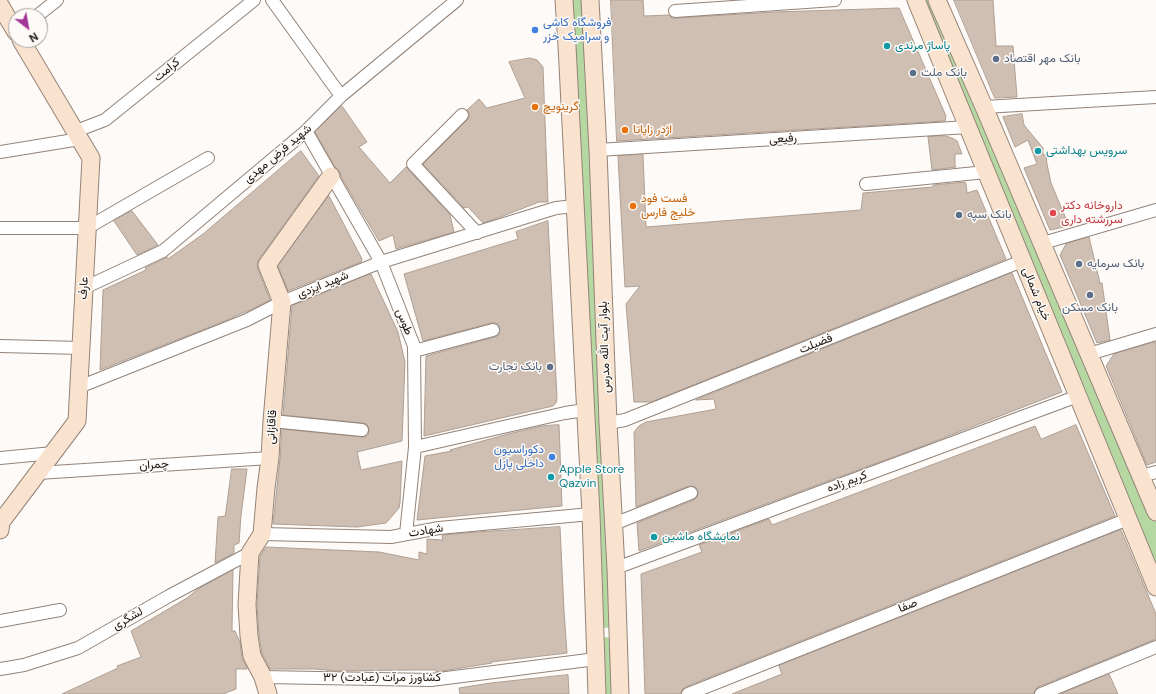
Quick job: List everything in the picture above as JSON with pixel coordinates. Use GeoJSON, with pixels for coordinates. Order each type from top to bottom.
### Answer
{"type":"FeatureCollection","features":[{"type":"Feature","properties":{"kind":"main road","name":"بلوار آیت الله مدرس"},"geometry":{"type":"LineString","coordinates":[[590,0],[598,150],[620,694]]}},
{"type":"Feature","properties":{"kind":"main road","name":"خیام شمالی"},"geometry":{"type":"LineString","coordinates":[[916,0],[1156,587]]}},
{"type":"Feature","properties":{"kind":"main road"},"geometry":{"type":"LineString","coordinates":[[937,0],[984,106],[1089,354],[1148,474],[1156,512]]}},
{"type":"Feature","properties":{"kind":"main road"},"geometry":{"type":"LineString","coordinates":[[0,5],[8,26]]}},
{"type":"Feature","properties":{"kind":"main road","name":"بلوار آیت الله مدرس"},"geometry":{"type":"LineString","coordinates":[[564,5],[591,514],[597,694]]}},
{"type":"Feature","properties":{"kind":"main road","name":"عارف"},"geometry":{"type":"LineString","coordinates":[[0,525],[77,421],[88,228],[91,158],[26,48]]}},
{"type":"Feature","properties":{"kind":"main road","name":"قاقازانی"},"geometry":{"type":"LineString","coordinates":[[266,690],[252,656],[247,605],[250,553],[262,534],[270,458],[282,302],[267,265],[331,176]]}},
{"type":"Feature","properties":{"kind":"main road"},"geometry":{"type":"LineString","coordinates":[[577,237],[583,246],[591,246],[600,227]]}},
{"type":"Feature","properties":{"kind":"main road"},"geometry":{"type":"LineString","coordinates":[[618,625],[612,628],[600,627],[595,632],[601,637],[607,637],[618,642]]}},
{"type":"Feature","properties":{"kind":"street"},"geometry":{"type":"LineString","coordinates":[[48,8],[58,0]]}},
{"type":"Feature","properties":{"kind":"street","name":"کرامت"},"geometry":{"type":"LineString","coordinates":[[0,152],[78,135],[105,120],[254,0]]}},
{"type":"Feature","properties":{"kind":"street"},"geometry":{"type":"LineString","coordinates":[[272,0],[341,96]]}},
{"type":"Feature","properties":{"kind":"street","name":"شهید فرض مهدی"},"geometry":{"type":"LineString","coordinates":[[84,288],[163,251],[306,131],[341,96],[457,0]]}},
{"type":"Feature","properties":{"kind":"street"},"geometry":{"type":"LineString","coordinates":[[675,11],[835,0]]}},
{"type":"Feature","properties":{"kind":"street"},"geometry":{"type":"LineString","coordinates":[[984,106],[1156,97]]}},
{"type":"Feature","properties":{"kind":"street"},"geometry":{"type":"LineString","coordinates":[[462,115],[413,164],[477,233]]}},
{"type":"Feature","properties":{"kind":"street","name":"رفیعی"},"geometry":{"type":"LineString","coordinates":[[598,150],[968,127]]}},
{"type":"Feature","properties":{"kind":"street","name":"طوس"},"geometry":{"type":"LineString","coordinates":[[306,131],[381,262],[414,346],[415,447],[406,534]]}},
{"type":"Feature","properties":{"kind":"street"},"geometry":{"type":"LineString","coordinates":[[0,228],[88,228],[208,158]]}},
{"type":"Feature","properties":{"kind":"street"},"geometry":{"type":"LineString","coordinates":[[866,184],[986,172]]}},
{"type":"Feature","properties":{"kind":"street","name":"شهید ایزدی"},"geometry":{"type":"LineString","coordinates":[[79,386],[247,320],[282,302],[381,262],[556,208],[575,206]]}},
{"type":"Feature","properties":{"kind":"street"},"geometry":{"type":"LineString","coordinates":[[1042,243],[1156,210]]}},
{"type":"Feature","properties":{"kind":"street","name":"فضیلت"},"geometry":{"type":"LineString","coordinates":[[608,423],[625,420],[1022,261]]}},
{"type":"Feature","properties":{"kind":"street"},"geometry":{"type":"LineString","coordinates":[[414,351],[493,330]]}},
{"type":"Feature","properties":{"kind":"street"},"geometry":{"type":"LineString","coordinates":[[1089,354],[1156,334]]}},
{"type":"Feature","properties":{"kind":"street"},"geometry":{"type":"LineString","coordinates":[[0,346],[81,348]]}},
{"type":"Feature","properties":{"kind":"street","name":"کریم زاده"},"geometry":{"type":"LineString","coordinates":[[616,568],[1078,396]]}},
{"type":"Feature","properties":{"kind":"street"},"geometry":{"type":"LineString","coordinates":[[415,447],[565,413],[585,410]]}},
{"type":"Feature","properties":{"kind":"street"},"geometry":{"type":"LineString","coordinates":[[272,421],[362,430]]}},
{"type":"Feature","properties":{"kind":"street"},"geometry":{"type":"LineString","coordinates":[[0,458],[52,453]]}},
{"type":"Feature","properties":{"kind":"street","name":"چمران"},"geometry":{"type":"LineString","coordinates":[[38,473],[270,458]]}},
{"type":"Feature","properties":{"kind":"street"},"geometry":{"type":"LineString","coordinates":[[614,524],[691,493]]}},
{"type":"Feature","properties":{"kind":"street","name":"شهادت"},"geometry":{"type":"LineString","coordinates":[[262,534],[391,537],[439,528],[591,514]]}},
{"type":"Feature","properties":{"kind":"street","name":"صفا"},"geometry":{"type":"LineString","coordinates":[[688,694],[1128,519]]}},
{"type":"Feature","properties":{"kind":"street","name":"لشگری"},"geometry":{"type":"LineString","coordinates":[[0,668],[24,665],[78,648],[169,596],[250,553]]}},
{"type":"Feature","properties":{"kind":"street"},"geometry":{"type":"LineString","coordinates":[[0,621],[60,610]]}},
{"type":"Feature","properties":{"kind":"street"},"geometry":{"type":"LineString","coordinates":[[1041,694],[1156,647]]}},
{"type":"Feature","properties":{"kind":"street","name":"۳۲ کشاورز مرآت (عبادت)"},"geometry":{"type":"LineString","coordinates":[[266,690],[431,680],[596,659]]}},
{"type":"Feature","properties":{"kind":"green space"},"geometry":{"type":"Polygon","coordinates":[[[564,0],[590,0],[618,625],[606,628],[595,624],[564,0]]]}},
{"type":"Feature","properties":{"kind":"green space"},"geometry":{"type":"Polygon","coordinates":[[[916,0],[937,0],[1156,512],[1156,587],[916,0]]]}},
{"type":"Feature","properties":{"kind":"green space"},"geometry":{"type":"Polygon","coordinates":[[[607,637],[618,642],[620,694],[597,694],[595,640],[607,637]]]}},
{"type":"Feature","properties":{"kind":"building"},"geometry":{"type":"Polygon","coordinates":[[[611,0],[643,0],[644,16],[669,15],[672,18],[775,12],[899,8],[946,116],[945,121],[617,141],[611,0]]]}},
{"type":"Feature","properties":{"kind":"building"},"geometry":{"type":"Polygon","coordinates":[[[954,0],[993,0],[996,46],[1013,46],[1017,97],[995,98],[954,0]]]}},
{"type":"Feature","properties":{"kind":"building"},"geometry":{"type":"Polygon","coordinates":[[[530,58],[537,60],[543,67],[548,202],[539,202],[483,223],[468,207],[464,208],[423,164],[467,120],[469,113],[467,110],[479,99],[487,108],[525,98],[509,62],[530,58]]]}},
{"type":"Feature","properties":{"kind":"building"},"geometry":{"type":"Polygon","coordinates":[[[342,106],[367,142],[359,147],[390,183],[406,167],[450,215],[454,232],[396,249],[393,235],[379,241],[341,177],[340,172],[335,167],[315,132],[342,106]]]}},
{"type":"Feature","properties":{"kind":"building"},"geometry":{"type":"Polygon","coordinates":[[[1022,114],[1024,125],[1043,148],[1043,155],[1046,155],[1051,183],[1069,226],[1050,230],[1024,168],[1037,164],[1028,140],[1015,147],[1003,117],[1022,114]]]}},
{"type":"Feature","properties":{"kind":"building"},"geometry":{"type":"Polygon","coordinates":[[[946,136],[957,141],[962,154],[955,154],[956,167],[932,170],[928,137],[946,136]]]}},
{"type":"Feature","properties":{"kind":"building"},"geometry":{"type":"Polygon","coordinates":[[[301,151],[319,176],[259,259],[257,264],[270,300],[220,323],[100,370],[103,290],[146,270],[145,268],[167,257],[168,259],[203,234],[301,151]]]}},
{"type":"Feature","properties":{"kind":"building"},"geometry":{"type":"Polygon","coordinates":[[[643,155],[646,227],[861,210],[863,193],[933,187],[933,185],[965,182],[967,193],[977,190],[1006,259],[651,402],[634,402],[626,304],[640,286],[625,287],[618,156],[643,155]]]}},
{"type":"Feature","properties":{"kind":"building"},"geometry":{"type":"Polygon","coordinates":[[[329,196],[362,259],[361,262],[288,291],[278,266],[329,196]]]}},
{"type":"Feature","properties":{"kind":"building"},"geometry":{"type":"Polygon","coordinates":[[[132,211],[158,245],[137,255],[114,221],[132,211]]]}},
{"type":"Feature","properties":{"kind":"building"},"geometry":{"type":"Polygon","coordinates":[[[548,221],[557,398],[556,403],[553,406],[424,436],[426,356],[495,337],[499,335],[500,328],[498,324],[491,323],[423,341],[404,274],[518,239],[516,232],[548,221]]]}},
{"type":"Feature","properties":{"kind":"building"},"geometry":{"type":"Polygon","coordinates":[[[1089,237],[1100,283],[1102,283],[1110,340],[1097,343],[1060,255],[1066,244],[1089,237]]]}},
{"type":"Feature","properties":{"kind":"building"},"geometry":{"type":"Polygon","coordinates":[[[1012,273],[1062,392],[920,447],[639,551],[637,523],[694,500],[697,497],[698,490],[695,487],[689,486],[636,507],[634,432],[639,426],[646,422],[716,409],[714,399],[696,400],[1012,273]]]}},
{"type":"Feature","properties":{"kind":"building"},"geometry":{"type":"Polygon","coordinates":[[[371,274],[398,332],[405,362],[402,441],[357,452],[361,470],[402,461],[399,508],[386,523],[357,527],[273,524],[282,429],[361,437],[368,435],[369,430],[367,424],[363,423],[283,415],[292,306],[371,274]]]}},
{"type":"Feature","properties":{"kind":"building"},"geometry":{"type":"Polygon","coordinates":[[[1156,342],[1156,462],[1147,465],[1106,366],[1114,354],[1156,342]]]}},
{"type":"Feature","properties":{"kind":"building"},"geometry":{"type":"Polygon","coordinates":[[[559,425],[562,506],[417,520],[425,456],[452,451],[450,450],[542,426],[559,425]]]}},
{"type":"Feature","properties":{"kind":"building"},"geometry":{"type":"Polygon","coordinates":[[[1076,425],[1115,516],[685,687],[679,694],[645,694],[641,574],[702,552],[699,545],[769,519],[772,525],[1035,426],[1041,439],[1076,425]]]}},
{"type":"Feature","properties":{"kind":"building"},"geometry":{"type":"Polygon","coordinates":[[[232,469],[247,469],[239,543],[234,545],[234,553],[215,563],[218,517],[225,516],[232,469]]]}},
{"type":"Feature","properties":{"kind":"building"},"geometry":{"type":"Polygon","coordinates":[[[560,527],[567,653],[491,662],[492,663],[436,672],[436,670],[336,671],[315,669],[270,669],[262,653],[257,605],[260,556],[266,547],[379,552],[419,560],[419,552],[427,554],[427,539],[443,540],[442,535],[560,527]]]}},
{"type":"Feature","properties":{"kind":"building"},"geometry":{"type":"Polygon","coordinates":[[[1121,530],[1156,614],[1156,639],[1038,687],[1034,694],[732,694],[782,674],[779,666],[1121,530]]]}},
{"type":"Feature","properties":{"kind":"building"},"geometry":{"type":"Polygon","coordinates":[[[233,570],[232,631],[235,631],[240,642],[242,658],[247,668],[236,669],[236,689],[223,694],[62,694],[118,668],[117,666],[141,657],[131,631],[187,598],[198,589],[233,570]]]}},
{"type":"Feature","properties":{"kind":"building"},"geometry":{"type":"Polygon","coordinates":[[[1109,674],[1118,694],[1061,694],[1109,674]]]}},
{"type":"Feature","properties":{"kind":"building"},"geometry":{"type":"Polygon","coordinates":[[[568,675],[569,694],[460,694],[459,688],[491,683],[568,675]]]}},
{"type":"Feature","properties":{"kind":"place","name":"فروشگاه کاشی و سرامیک خزر"},"geometry":{"type":"Point","coordinates":[535,30]}},
{"type":"Feature","properties":{"kind":"place","name":"پاساژ مرندی"},"geometry":{"type":"Point","coordinates":[887,46]}},
{"type":"Feature","properties":{"kind":"place","name":"بانک مهر اقتصاد"},"geometry":{"type":"Point","coordinates":[996,59]}},
{"type":"Feature","properties":{"kind":"place","name":"بانک ملت"},"geometry":{"type":"Point","coordinates":[913,73]}},
{"type":"Feature","properties":{"kind":"place","name":"گرینویچ"},"geometry":{"type":"Point","coordinates":[535,107]}},
{"type":"Feature","properties":{"kind":"place","name":"اژدر زاپاتا"},"geometry":{"type":"Point","coordinates":[625,130]}},
{"type":"Feature","properties":{"kind":"place","name":"سرویس بهداشتی"},"geometry":{"type":"Point","coordinates":[1038,151]}},
{"type":"Feature","properties":{"kind":"place","name":"فست فود خلیج فارس"},"geometry":{"type":"Point","coordinates":[633,206]}},
{"type":"Feature","properties":{"kind":"place","name":"داروخانه دکتر سررشته داری"},"geometry":{"type":"Point","coordinates":[1053,213]}},
{"type":"Feature","properties":{"kind":"place","name":"بانک سپه"},"geometry":{"type":"Point","coordinates":[959,215]}},
{"type":"Feature","properties":{"kind":"place","name":"بانک سرمایه"},"geometry":{"type":"Point","coordinates":[1079,264]}},
{"type":"Feature","properties":{"kind":"place","name":"بانک مسکن"},"geometry":{"type":"Point","coordinates":[1090,295]}},
{"type":"Feature","properties":{"kind":"place","name":"بانک تجارت"},"geometry":{"type":"Point","coordinates":[550,367]}},
{"type":"Feature","properties":{"kind":"place","name":"دکوراسیون داخلی پازل"},"geometry":{"type":"Point","coordinates":[552,457]}},
{"type":"Feature","properties":{"kind":"place","name":"Apple Store Qazvin"},"geometry":{"type":"Point","coordinates":[551,477]}},
{"type":"Feature","properties":{"kind":"place","name":"نمایشگاه ماشین"},"geometry":{"type":"Point","coordinates":[654,537]}}]}
